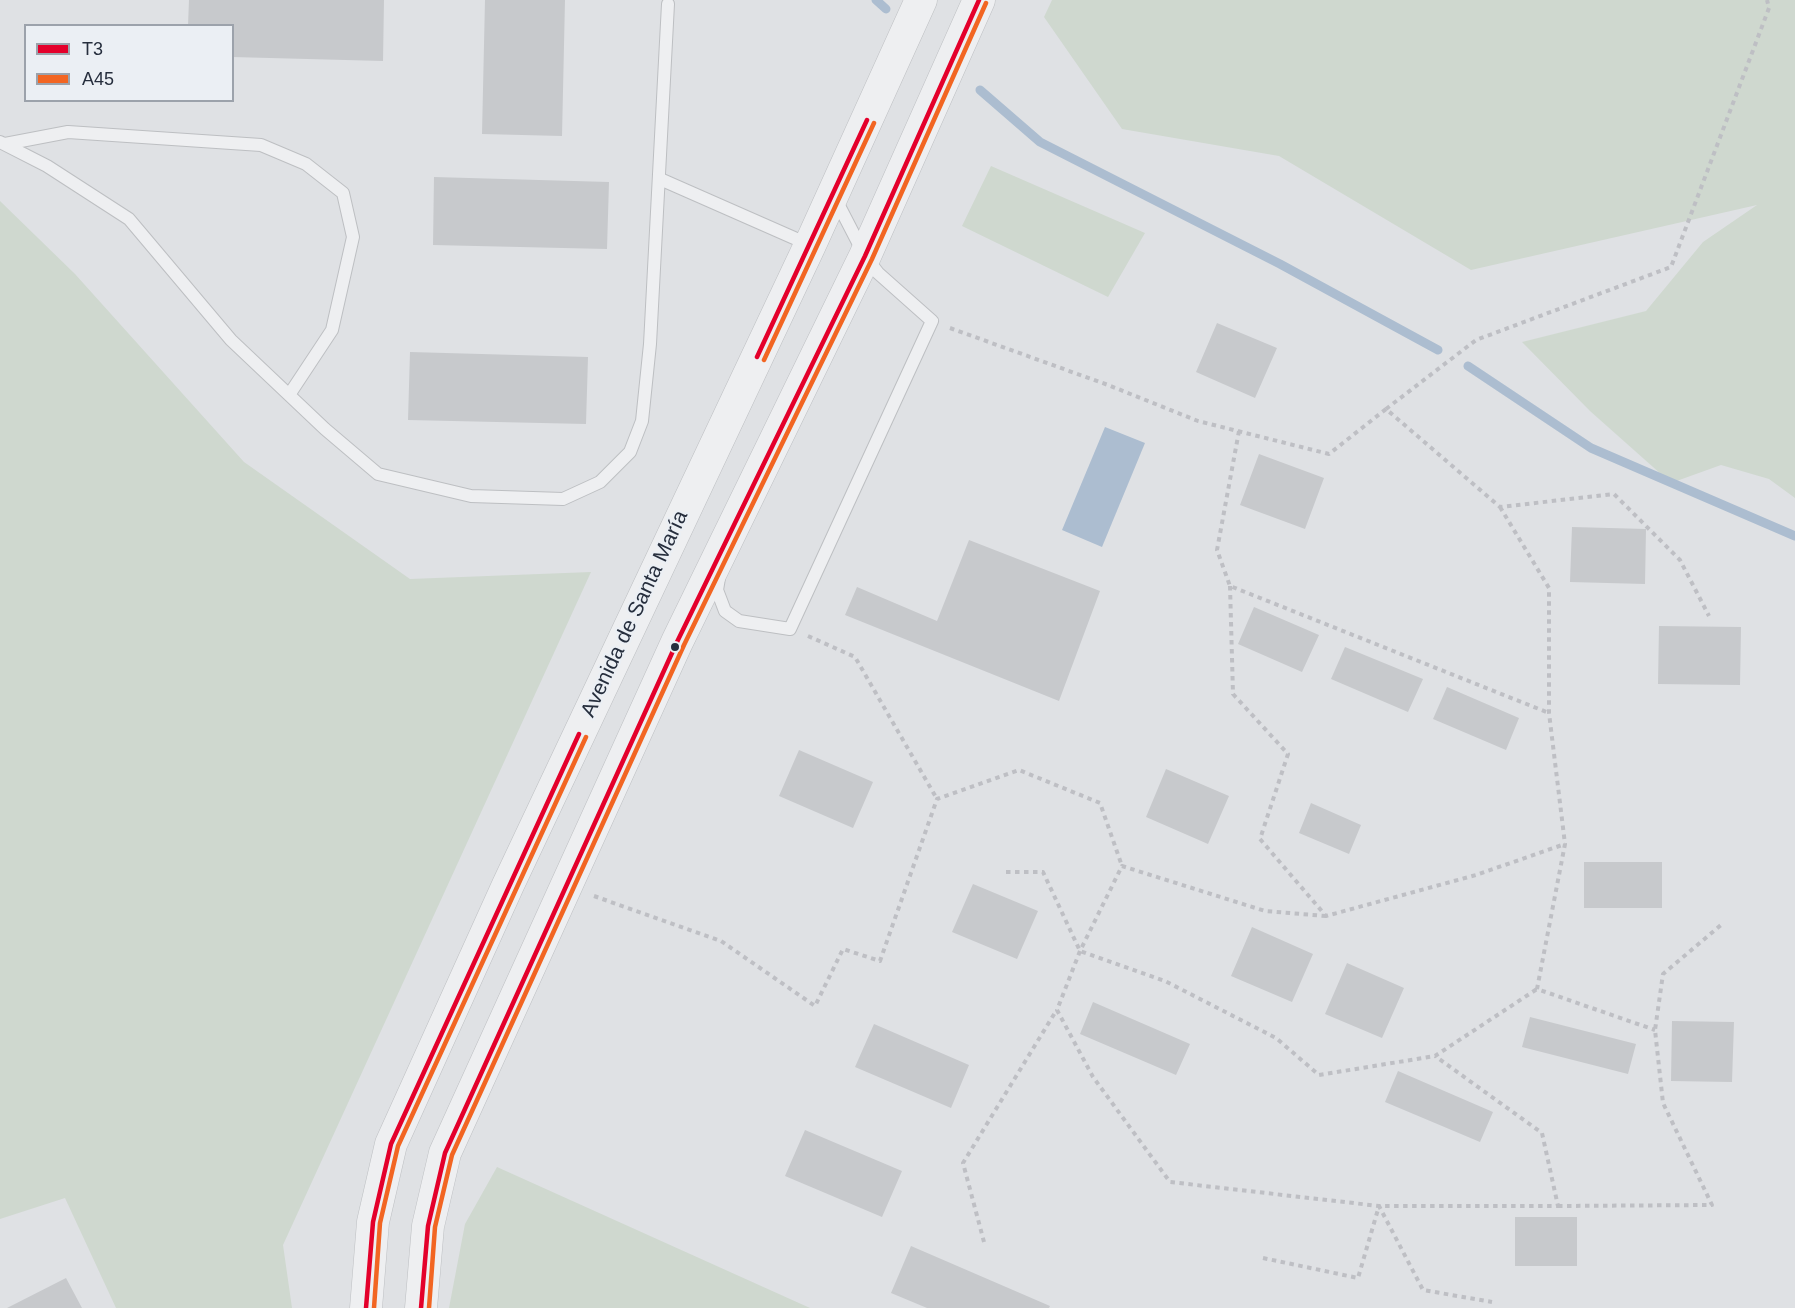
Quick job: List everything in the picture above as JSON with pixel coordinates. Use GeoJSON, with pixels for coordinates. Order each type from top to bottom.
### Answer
{"type":"FeatureCollection","features":[{"type":"Feature","properties":{"kind":"street","name":"Avenida de Santa María"},"geometry":{"type":"LineString","coordinates":[[366,1308],[373,1222],[391,1144],[508,885],[834,194],[921,0]]}},
{"type":"Feature","properties":{"kind":"street"},"geometry":{"type":"LineString","coordinates":[[421,1308],[428,1226],[444,1153],[568,886],[669,657],[865,256],[979,0]]}},
{"type":"Feature","properties":{"kind":"lane"},"geometry":{"type":"LineString","coordinates":[[3,143],[47,166],[129,219],[231,340],[289,396],[378,474],[471,496],[563,499],[600,482],[630,452],[642,421],[650,344],[668,4]]}},
{"type":"Feature","properties":{"kind":"lane"},"geometry":{"type":"LineString","coordinates":[[3,143],[68,132],[261,146],[306,164],[343,193],[353,237],[332,330],[289,396]]}},
{"type":"Feature","properties":{"kind":"lane"},"geometry":{"type":"LineString","coordinates":[[660,179],[810,245]]}},
{"type":"Feature","properties":{"kind":"lane"},"geometry":{"type":"LineString","coordinates":[[724,547],[717,590],[725,611],[739,621],[790,628],[932,321],[878,273],[865,256],[834,194]]}},
{"type":"Feature","properties":{"kind":"path"},"geometry":{"type":"LineString","coordinates":[[932,321],[1108,385],[1198,421],[1329,454],[1476,340],[1671,267],[1769,8],[1767,0]]}},
{"type":"Feature","properties":{"kind":"path"},"geometry":{"type":"LineString","coordinates":[[1006,872],[1043,872],[1080,951],[1166,981],[1276,1038],[1319,1075],[1435,1056],[1537,989],[1565,843],[1549,713],[1549,588],[1500,507],[1386,409]]}},
{"type":"Feature","properties":{"kind":"path"},"geometry":{"type":"LineString","coordinates":[[1239,432],[1217,550],[1230,586],[1233,694],[1288,754],[1260,839],[1326,916]]}},
{"type":"Feature","properties":{"kind":"path"},"geometry":{"type":"LineString","coordinates":[[1500,507],[1614,494],[1680,560],[1709,616]]}},
{"type":"Feature","properties":{"kind":"path"},"geometry":{"type":"LineString","coordinates":[[1230,586],[1549,713]]}},
{"type":"Feature","properties":{"kind":"path"},"geometry":{"type":"LineString","coordinates":[[568,886],[721,941],[814,1006],[843,949],[880,961],[937,799],[855,657],[790,628]]}},
{"type":"Feature","properties":{"kind":"path"},"geometry":{"type":"LineString","coordinates":[[937,799],[1018,771],[1100,803],[1122,866],[1080,951],[1057,1010],[963,1163],[984,1242]]}},
{"type":"Feature","properties":{"kind":"path"},"geometry":{"type":"LineString","coordinates":[[1122,866],[1265,911],[1326,916],[1476,875],[1565,843]]}},
{"type":"Feature","properties":{"kind":"path"},"geometry":{"type":"LineString","coordinates":[[1057,1010],[1093,1077],[1170,1182],[1378,1206],[1712,1205],[1663,1103],[1655,1030],[1663,974],[1721,925]]}},
{"type":"Feature","properties":{"kind":"path"},"geometry":{"type":"LineString","coordinates":[[1537,989],[1655,1030]]}},
{"type":"Feature","properties":{"kind":"path"},"geometry":{"type":"LineString","coordinates":[[1435,1056],[1542,1133],[1558,1206]]}},
{"type":"Feature","properties":{"kind":"path"},"geometry":{"type":"LineString","coordinates":[[1263,1258],[1358,1278],[1378,1206]]}},
{"type":"Feature","properties":{"kind":"path"},"geometry":{"type":"LineString","coordinates":[[1378,1206],[1423,1290],[1492,1302]]}},
{"type":"Feature","properties":{"kind":"shaded area"},"geometry":{"type":"Polygon","coordinates":[[[1052,0],[1795,0],[1795,498],[1769,479],[1721,465],[1671,483],[1590,411],[1522,342],[1646,311],[1703,242],[1757,205],[1471,270],[1279,156],[1122,129],[1044,17],[1052,0]]]}},
{"type":"Feature","properties":{"kind":"shaded area"},"geometry":{"type":"Polygon","coordinates":[[[991,166],[1145,233],[1108,297],[962,226],[991,166]]]}},
{"type":"Feature","properties":{"kind":"shaded area"},"geometry":{"type":"Polygon","coordinates":[[[0,201],[75,274],[244,462],[410,579],[591,572],[283,1245],[292,1308],[116,1308],[65,1198],[0,1219],[0,201]]]}},
{"type":"Feature","properties":{"kind":"shaded area"},"geometry":{"type":"Polygon","coordinates":[[[497,1167],[810,1308],[449,1308],[465,1224],[497,1167]]]}},
{"type":"Feature","properties":{"kind":"water"},"geometry":{"type":"Polygon","coordinates":[[[1105,427],[1145,443],[1102,547],[1062,530],[1105,427]]]}},
{"type":"Feature","properties":{"kind":"building"},"geometry":{"type":"Polygon","coordinates":[[[189,0],[384,0],[383,61],[234,57],[234,24],[188,24],[189,0]]]}},
{"type":"Feature","properties":{"kind":"building"},"geometry":{"type":"Polygon","coordinates":[[[485,0],[565,0],[562,136],[482,134],[485,0]]]}},
{"type":"Feature","properties":{"kind":"building"},"geometry":{"type":"Polygon","coordinates":[[[434,177],[609,182],[607,249],[433,245],[434,177]]]}},
{"type":"Feature","properties":{"kind":"building"},"geometry":{"type":"Polygon","coordinates":[[[1217,323],[1277,348],[1255,398],[1196,372],[1217,323]]]}},
{"type":"Feature","properties":{"kind":"building"},"geometry":{"type":"Polygon","coordinates":[[[410,352],[588,357],[586,424],[408,420],[410,352]]]}},
{"type":"Feature","properties":{"kind":"building"},"geometry":{"type":"Polygon","coordinates":[[[1259,454],[1324,478],[1305,529],[1240,505],[1259,454]]]}},
{"type":"Feature","properties":{"kind":"building"},"geometry":{"type":"Polygon","coordinates":[[[1572,527],[1646,529],[1645,584],[1570,582],[1572,527]]]}},
{"type":"Feature","properties":{"kind":"building"},"geometry":{"type":"Polygon","coordinates":[[[969,540],[1100,591],[1059,701],[845,615],[857,587],[937,621],[969,540]]]}},
{"type":"Feature","properties":{"kind":"building"},"geometry":{"type":"Polygon","coordinates":[[[1254,607],[1319,635],[1302,672],[1238,644],[1254,607]]]}},
{"type":"Feature","properties":{"kind":"building"},"geometry":{"type":"Polygon","coordinates":[[[1659,626],[1741,627],[1740,685],[1658,684],[1659,626]]]}},
{"type":"Feature","properties":{"kind":"building"},"geometry":{"type":"Polygon","coordinates":[[[1345,647],[1423,679],[1408,712],[1331,679],[1345,647]]]}},
{"type":"Feature","properties":{"kind":"building"},"geometry":{"type":"Polygon","coordinates":[[[1447,687],[1519,718],[1506,750],[1433,719],[1447,687]]]}},
{"type":"Feature","properties":{"kind":"building"},"geometry":{"type":"Polygon","coordinates":[[[799,750],[873,782],[853,828],[779,796],[799,750]]]}},
{"type":"Feature","properties":{"kind":"building"},"geometry":{"type":"Polygon","coordinates":[[[1166,769],[1229,796],[1208,844],[1146,817],[1166,769]]]}},
{"type":"Feature","properties":{"kind":"building"},"geometry":{"type":"Polygon","coordinates":[[[1311,803],[1361,825],[1349,854],[1299,833],[1311,803]]]}},
{"type":"Feature","properties":{"kind":"building"},"geometry":{"type":"Polygon","coordinates":[[[1584,862],[1662,862],[1662,908],[1584,908],[1584,862]]]}},
{"type":"Feature","properties":{"kind":"building"},"geometry":{"type":"Polygon","coordinates":[[[973,884],[1038,911],[1017,959],[952,932],[973,884]]]}},
{"type":"Feature","properties":{"kind":"building"},"geometry":{"type":"Polygon","coordinates":[[[1252,927],[1313,954],[1292,1002],[1231,976],[1252,927]]]}},
{"type":"Feature","properties":{"kind":"building"},"geometry":{"type":"Polygon","coordinates":[[[1347,963],[1404,988],[1382,1038],[1325,1014],[1347,963]]]}},
{"type":"Feature","properties":{"kind":"building"},"geometry":{"type":"Polygon","coordinates":[[[1093,1002],[1190,1044],[1176,1075],[1080,1034],[1093,1002]]]}},
{"type":"Feature","properties":{"kind":"building"},"geometry":{"type":"Polygon","coordinates":[[[1530,1017],[1636,1044],[1628,1074],[1522,1047],[1530,1017]]]}},
{"type":"Feature","properties":{"kind":"building"},"geometry":{"type":"Polygon","coordinates":[[[1672,1021],[1734,1022],[1732,1082],[1671,1081],[1672,1021]]]}},
{"type":"Feature","properties":{"kind":"building"},"geometry":{"type":"Polygon","coordinates":[[[874,1024],[969,1065],[951,1108],[855,1067],[874,1024]]]}},
{"type":"Feature","properties":{"kind":"building"},"geometry":{"type":"Polygon","coordinates":[[[1398,1071],[1493,1112],[1480,1142],[1385,1102],[1398,1071]]]}},
{"type":"Feature","properties":{"kind":"building"},"geometry":{"type":"Polygon","coordinates":[[[805,1130],[902,1171],[882,1217],[785,1176],[805,1130]]]}},
{"type":"Feature","properties":{"kind":"building"},"geometry":{"type":"Polygon","coordinates":[[[1515,1217],[1577,1217],[1577,1266],[1515,1266],[1515,1217]]]}},
{"type":"Feature","properties":{"kind":"building"},"geometry":{"type":"Polygon","coordinates":[[[911,1246],[1050,1306],[1049,1308],[927,1308],[891,1293],[911,1246]]]}},
{"type":"Feature","properties":{"kind":"building"},"geometry":{"type":"Polygon","coordinates":[[[66,1278],[82,1308],[7,1308],[66,1278]]]}},
{"type":"Feature","properties":{"kind":"waterway"},"geometry":{"type":"LineString","coordinates":[[876,0],[886,9]]}},
{"type":"Feature","properties":{"kind":"waterway"},"geometry":{"type":"LineString","coordinates":[[980,90],[1040,142],[1280,264],[1438,350]]}},
{"type":"Feature","properties":{"kind":"waterway"},"geometry":{"type":"LineString","coordinates":[[1468,366],[1591,448],[1795,536]]}},
{"type":"Feature","properties":{"kind":"transit line","name":"T3"},"geometry":{"type":"LineString","coordinates":[[421,1308],[428,1226],[445,1153],[677,642],[865,256],[979,0]]}},
{"type":"Feature","properties":{"kind":"transit line","name":"A45"},"geometry":{"type":"LineString","coordinates":[[429,1308],[435,1227],[452,1155],[684,645],[872,259],[986,3]]}},
{"type":"Feature","properties":{"kind":"transit line","name":"T3"},"geometry":{"type":"LineString","coordinates":[[757,357],[867,120]]}},
{"type":"Feature","properties":{"kind":"transit line","name":"A45"},"geometry":{"type":"LineString","coordinates":[[764,360],[874,123]]}},
{"type":"Feature","properties":{"kind":"transit line","name":"T3"},"geometry":{"type":"LineString","coordinates":[[366,1308],[373,1222],[391,1144],[579,734]]}},
{"type":"Feature","properties":{"kind":"transit line","name":"A45"},"geometry":{"type":"LineString","coordinates":[[374,1308],[380,1223],[398,1146],[586,737]]}}]}
